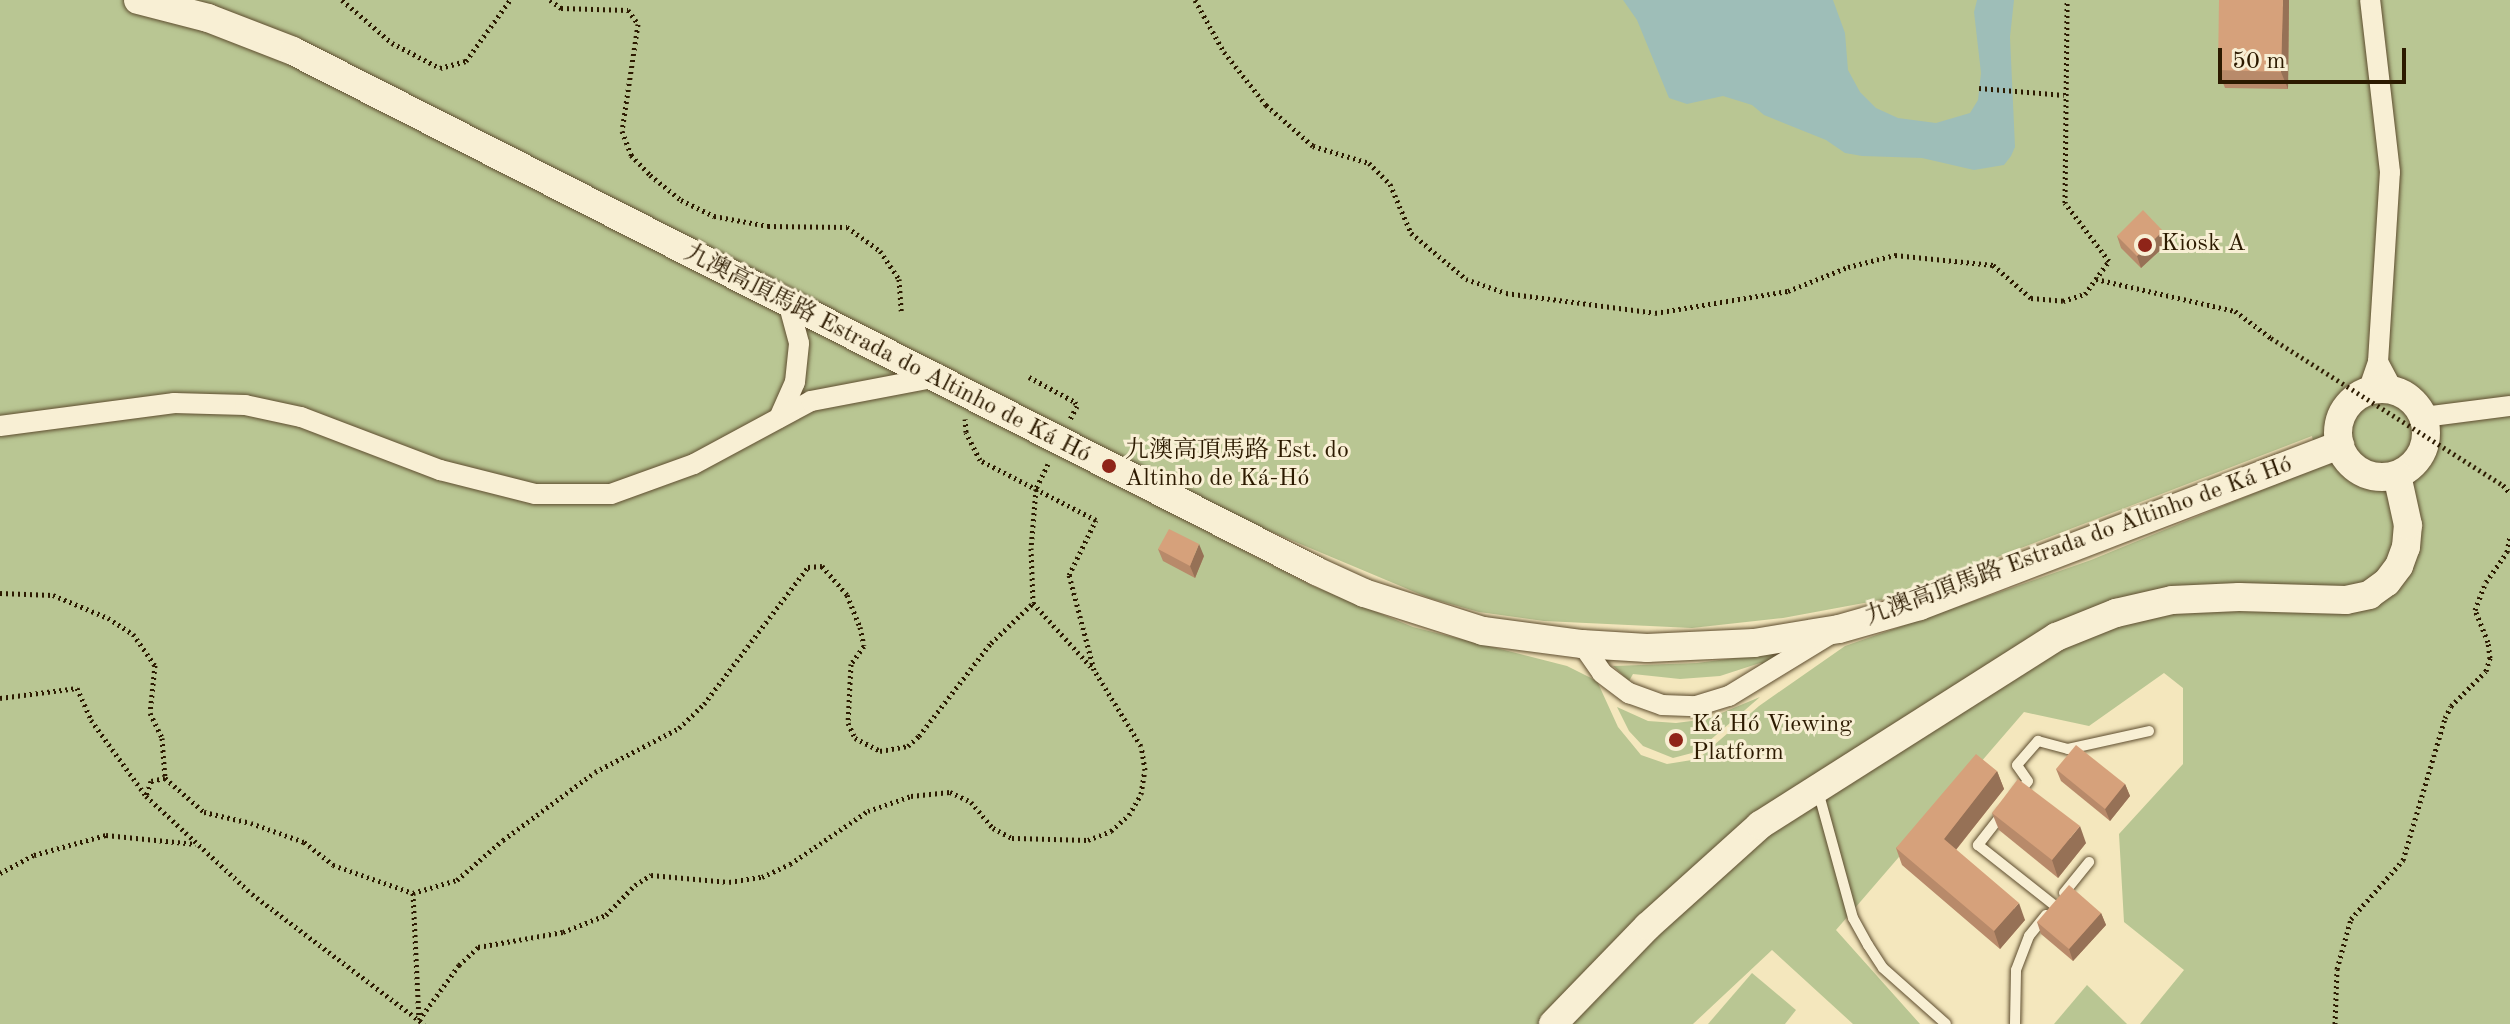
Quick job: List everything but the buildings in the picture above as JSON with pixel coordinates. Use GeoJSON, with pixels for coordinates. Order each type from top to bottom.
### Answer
{"type":"FeatureCollection","features":[{"type":"Feature","properties":{"kind":"main road","name":"九澳高頂馬路 Estrada do Altinho de Ká Hó"},"geometry":{"type":"LineString","coordinates":[[138,0],[208,18],[293,51],[963,394],[1364,593],[1483,631],[1582,644],[1647,648],[1754,643],[1839,629],[1920,606],[2340,445]]}},
{"type":"Feature","properties":{"kind":"main road"},"geometry":{"type":"LineString","coordinates":[[2381,390],[2412,399],[2424,417],[2426,440],[2422,452],[2397,475],[2362,472],[2352,465],[2340,445],[2340,418],[2347,406],[2381,390]]}},
{"type":"Feature","properties":{"kind":"main road"},"geometry":{"type":"LineString","coordinates":[[1553,1024],[1714,864],[1760,825],[2005,668],[2089,621],[2172,600],[2239,597],[2346,600],[2369,595],[2387,582],[2399,566],[2406,547],[2408,525],[2397,475]]}},
{"type":"Feature","properties":{"kind":"street"},"geometry":{"type":"LineString","coordinates":[[2370,0],[2390,172],[2378,362],[2381,390]]}},
{"type":"Feature","properties":{"kind":"street"},"geometry":{"type":"LineString","coordinates":[[779,418],[795,382],[799,343],[789,305]]}},
{"type":"Feature","properties":{"kind":"street"},"geometry":{"type":"LineString","coordinates":[[0,426],[174,403],[245,405],[301,417],[440,470],[535,494],[611,494],[694,464],[811,401],[932,378]]}},
{"type":"Feature","properties":{"kind":"street"},"geometry":{"type":"LineString","coordinates":[[2424,417],[2510,406]]}},
{"type":"Feature","properties":{"kind":"street"},"geometry":{"type":"LineString","coordinates":[[1582,644],[1602,673],[1629,693],[1662,705],[1696,706],[1729,696],[1839,629]]}},
{"type":"Feature","properties":{"kind":"lane"},"geometry":{"type":"LineString","coordinates":[[2054,905],[1978,845],[2028,781],[2017,765],[2038,741],[2068,749],[2149,731]]}},
{"type":"Feature","properties":{"kind":"lane"},"geometry":{"type":"LineString","coordinates":[[1817,788],[1853,918],[1860,932],[1883,968],[1946,1024]]}},
{"type":"Feature","properties":{"kind":"lane"},"geometry":{"type":"LineString","coordinates":[[2015,1024],[2016,970],[2029,936],[2089,862]]}},
{"type":"Feature","properties":{"kind":"path"},"geometry":{"type":"LineString","coordinates":[[342,0],[392,43],[440,68],[466,61],[510,0]]}},
{"type":"Feature","properties":{"kind":"path"},"geometry":{"type":"LineString","coordinates":[[550,0],[561,8],[628,10],[638,24],[622,131],[631,155],[650,175],[681,200],[714,216],[768,226],[847,227],[880,251],[899,279],[901,311]]}},
{"type":"Feature","properties":{"kind":"path"},"geometry":{"type":"LineString","coordinates":[[1195,0],[1224,52],[1266,105],[1313,146],[1369,163],[1390,184],[1411,233],[1466,279],[1506,293],[1655,313],[1788,291],[1848,267],[1895,255],[1993,265],[2031,298],[2063,301],[2085,294],[2109,261],[2065,203],[2067,0]]}},
{"type":"Feature","properties":{"kind":"path"},"geometry":{"type":"LineString","coordinates":[[1979,88],[2064,95]]}},
{"type":"Feature","properties":{"kind":"path"},"geometry":{"type":"LineString","coordinates":[[2096,279],[2235,311],[2271,338],[2503,485],[2510,493]]}},
{"type":"Feature","properties":{"kind":"path"},"geometry":{"type":"LineString","coordinates":[[421,1022],[459,965],[478,947],[563,932],[606,915],[635,885],[651,875],[729,882],[762,877],[811,851],[868,811],[911,796],[950,792],[971,802],[993,828],[1012,838],[1088,840],[1111,831],[1129,815],[1141,794],[1145,770],[1141,746],[1094,670],[1033,603],[1031,548],[1036,489],[1077,406],[1029,377]]}},
{"type":"Feature","properties":{"kind":"path"},"geometry":{"type":"LineString","coordinates":[[963,394],[966,432],[980,460],[1096,520],[1069,575],[1094,670]]}},
{"type":"Feature","properties":{"kind":"path"},"geometry":{"type":"LineString","coordinates":[[2335,1024],[2337,969],[2351,919],[2403,860],[2445,718],[2451,706],[2486,671],[2490,658],[2488,642],[2475,610],[2486,582],[2507,552],[2510,536]]}},
{"type":"Feature","properties":{"kind":"path"},"geometry":{"type":"LineString","coordinates":[[0,593],[53,595],[108,618],[133,634],[155,665],[150,713],[162,738],[165,778],[204,812],[251,823],[304,842],[333,865],[413,893],[457,880],[503,840],[595,772],[679,728],[704,704],[808,567],[822,566],[847,595],[860,627],[864,646],[851,664],[848,723],[855,738],[880,751],[908,746],[919,736],[991,643],[1033,603]]}},
{"type":"Feature","properties":{"kind":"path"},"geometry":{"type":"LineString","coordinates":[[0,698],[77,688],[91,720],[146,796],[252,894],[421,1022]]}},
{"type":"Feature","properties":{"kind":"path"},"geometry":{"type":"LineString","coordinates":[[146,796],[151,781],[165,778]]}},
{"type":"Feature","properties":{"kind":"path"},"geometry":{"type":"LineString","coordinates":[[0,873],[34,855],[106,835],[197,844]]}},
{"type":"Feature","properties":{"kind":"path"},"geometry":{"type":"LineString","coordinates":[[413,893],[421,1022]]}},
{"type":"Feature","properties":{"kind":"green space"},"geometry":{"type":"Polygon","coordinates":[[[0,0],[2510,0],[2510,1024],[2140,1024],[2184,970],[2124,922],[2119,834],[2183,764],[2183,688],[2164,673],[2089,726],[2024,712],[1836,930],[1920,1024],[1853,1024],[1772,950],[1693,1024],[0,1024],[0,0]],[[2312,436],[1891,598],[1783,618],[1692,628],[1544,621],[1479,612],[1429,598],[1064,445],[1132,493],[1313,586],[1413,627],[1567,666],[1597,681],[1618,727],[1641,755],[1667,764],[1698,759],[1759,706],[1845,646],[2091,560],[2318,467],[2312,436]]]}},
{"type":"Feature","properties":{"kind":"green space"},"geometry":{"type":"Polygon","coordinates":[[[1773,653],[1776,657],[1767,667],[1760,663],[1720,676],[1680,679],[1633,674],[1629,681],[1613,666],[1697,663],[1773,653]]]}},
{"type":"Feature","properties":{"kind":"green space"},"geometry":{"type":"Polygon","coordinates":[[[1760,697],[1708,742],[1692,753],[1673,758],[1643,746],[1629,731],[1617,707],[1648,721],[1676,723],[1707,719],[1760,697]]]}},
{"type":"Feature","properties":{"kind":"green space"},"geometry":{"type":"Polygon","coordinates":[[[1752,973],[1796,1010],[1785,1024],[1708,1024],[1752,973]]]}},
{"type":"Feature","properties":{"kind":"green space"},"geometry":{"type":"Polygon","coordinates":[[[2087,985],[2127,1024],[2054,1024],[2087,985]]]}},
{"type":"Feature","properties":{"kind":"water"},"geometry":{"type":"Polygon","coordinates":[[[1623,0],[1833,0],[1845,33],[1848,70],[1860,92],[1876,108],[1898,118],[1936,123],[1970,113],[1978,100],[1981,73],[1974,12],[1977,0],[2014,0],[2010,37],[2015,147],[2004,165],[1974,170],[1922,158],[1862,156],[1845,153],[1826,140],[1764,115],[1752,105],[1723,96],[1687,104],[1669,98],[1637,20],[1623,0]]]}},
{"type":"Feature","properties":{"kind":"place","name":"Kiosk A"},"geometry":{"type":"Point","coordinates":[2145,245]}},
{"type":"Feature","properties":{"kind":"place","name":"九澳高頂馬路 Est. do Altinho de Ká-Hó"},"geometry":{"type":"Point","coordinates":[1109,466]}},
{"type":"Feature","properties":{"kind":"place","name":"Ká Hó Viewing Platform"},"geometry":{"type":"Point","coordinates":[1676,740]}}]}
